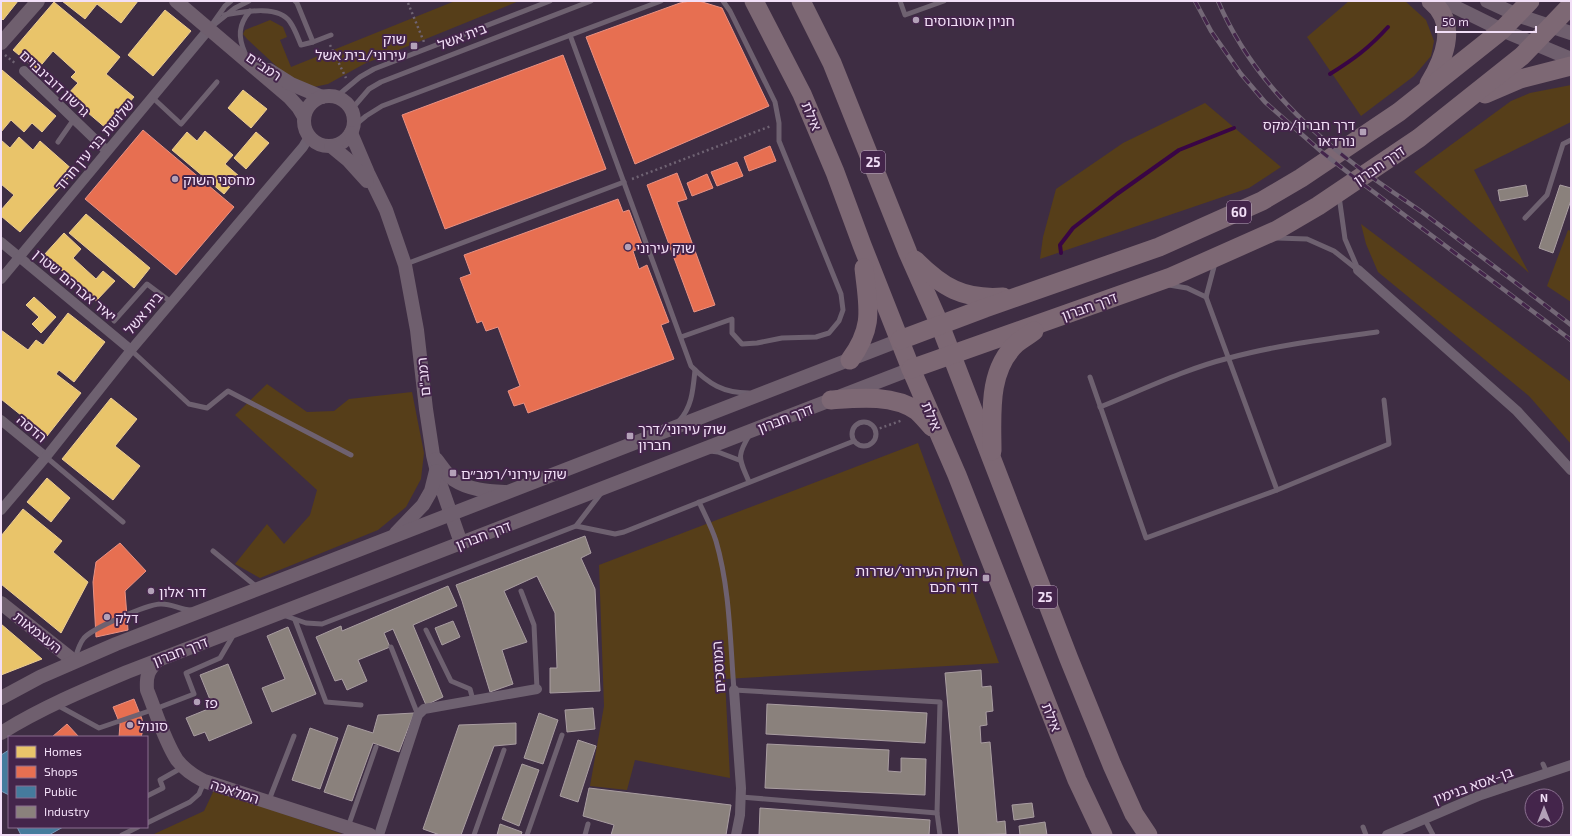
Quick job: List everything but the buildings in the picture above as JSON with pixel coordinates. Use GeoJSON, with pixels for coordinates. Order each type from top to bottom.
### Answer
{"type":"FeatureCollection","features":[{"type":"Feature","properties":{"kind":"highway","name":"אילת"},"geometry":{"type":"LineString","coordinates":[[754,1],[802,94],[836,172],[862,245],[946,449],[1077,780],[1103,835]]}},
{"type":"Feature","properties":{"kind":"highway","name":"25"},"geometry":{"type":"LineString","coordinates":[[801,1],[832,63],[908,253],[940,325],[1112,765],[1134,814],[1148,835]]}},
{"type":"Feature","properties":{"kind":"highway"},"geometry":{"type":"LineString","coordinates":[[1423,93],[1437,71],[1444,54],[1447,39],[1447,28],[1444,16],[1432,1]]}},
{"type":"Feature","properties":{"kind":"highway","name":"60"},"geometry":{"type":"LineString","coordinates":[[900,340],[1159,247],[1262,201],[1301,178],[1355,142],[1423,93],[1502,30],[1530,1]]}},
{"type":"Feature","properties":{"kind":"highway","name":"דרך חברון"},"geometry":{"type":"LineString","coordinates":[[912,369],[1156,282],[1260,238],[1291,222],[1339,192],[1419,138],[1462,105],[1522,56],[1571,5]]}},
{"type":"Feature","properties":{"kind":"highway"},"geometry":{"type":"LineString","coordinates":[[1462,105],[1520,79],[1571,66]]}},
{"type":"Feature","properties":{"kind":"highway"},"geometry":{"type":"LineString","coordinates":[[850,360],[864,337],[868,325],[862,245]]}},
{"type":"Feature","properties":{"kind":"highway"},"geometry":{"type":"LineString","coordinates":[[908,253],[932,277],[951,289],[972,296],[989,298],[1020,296]]}},
{"type":"Feature","properties":{"kind":"highway"},"geometry":{"type":"LineString","coordinates":[[993,462],[992,399],[996,378],[1005,359],[1016,344],[1050,320]]}},
{"type":"Feature","properties":{"kind":"highway"},"geometry":{"type":"LineString","coordinates":[[831,400],[874,398],[896,402],[916,410],[932,427],[946,449]]}},
{"type":"Feature","properties":{"kind":"main road"},"geometry":{"type":"LineString","coordinates":[[1,43],[38,1]]}},
{"type":"Feature","properties":{"kind":"main road","name":"רמב\"ם"},"geometry":{"type":"LineString","coordinates":[[176,1],[290,98],[304,117]]}},
{"type":"Feature","properties":{"kind":"main road"},"geometry":{"type":"LineString","coordinates":[[1443,1],[1502,30],[1571,59]]}},
{"type":"Feature","properties":{"kind":"main road"},"geometry":{"type":"LineString","coordinates":[[1487,1],[1517,15],[1571,33]]}},
{"type":"Feature","properties":{"kind":"main road","name":"רמב\"ם"},"geometry":{"type":"LineString","coordinates":[[210,29],[291,84],[322,97]]}},
{"type":"Feature","properties":{"kind":"main road"},"geometry":{"type":"LineString","coordinates":[[322,97],[336,97],[342,100],[351,110],[354,118],[352,130],[346,140],[339,144],[331,146],[319,144],[309,137],[305,131],[304,117],[310,104],[322,97]]}},
{"type":"Feature","properties":{"kind":"main road","name":"רמב\"ם"},"geometry":{"type":"LineString","coordinates":[[352,130],[368,173],[386,210],[405,265],[418,330],[426,409],[435,462],[450,515],[461,543]]}},
{"type":"Feature","properties":{"kind":"main road","name":"רמב\"ם"},"geometry":{"type":"LineString","coordinates":[[331,146],[348,160],[369,183],[386,210]]}},
{"type":"Feature","properties":{"kind":"main road"},"geometry":{"type":"LineString","coordinates":[[1,698],[74,661],[900,340]]}},
{"type":"Feature","properties":{"kind":"main road","name":"דרך חברון"},"geometry":{"type":"LineString","coordinates":[[1,733],[54,704],[109,679],[912,369]]}},
{"type":"Feature","properties":{"kind":"main road"},"geometry":{"type":"LineString","coordinates":[[435,462],[453,480],[467,487],[485,491],[509,492]]}},
{"type":"Feature","properties":{"kind":"main road"},"geometry":{"type":"LineString","coordinates":[[392,538],[423,505],[431,491],[435,462]]}},
{"type":"Feature","properties":{"kind":"main road","name":"העצמאות"},"geometry":{"type":"LineString","coordinates":[[1,603],[74,661]]}},
{"type":"Feature","properties":{"kind":"main road","name":"המלאכה"},"geometry":{"type":"LineString","coordinates":[[158,660],[149,670],[146,682],[147,690],[169,745],[177,760],[194,776],[204,781],[370,835]]}},
{"type":"Feature","properties":{"kind":"main road"},"geometry":{"type":"LineString","coordinates":[[109,679],[136,681],[147,690]]}},
{"type":"Feature","properties":{"kind":"street","name":"שלושת בני עין חרוד"},"geometry":{"type":"LineString","coordinates":[[1,278],[210,29]]}},
{"type":"Feature","properties":{"kind":"street","name":"גרשון דובינבוים"},"geometry":{"type":"LineString","coordinates":[[24,71],[107,151]]}},
{"type":"Feature","properties":{"kind":"street","name":"בית אשל"},"geometry":{"type":"LineString","coordinates":[[1,510],[46,458],[131,350],[303,147],[309,137]]}},
{"type":"Feature","properties":{"kind":"street","name":"יאיר אברהם שטרן"},"geometry":{"type":"LineString","coordinates":[[1,242],[131,350]]}},
{"type":"Feature","properties":{"kind":"street"},"geometry":{"type":"LineString","coordinates":[[1358,270],[1517,411],[1571,470]]}},
{"type":"Feature","properties":{"kind":"street","name":"הדסה"},"geometry":{"type":"LineString","coordinates":[[1,420],[46,458]]}},
{"type":"Feature","properties":{"kind":"street"},"geometry":{"type":"LineString","coordinates":[[379,835],[418,715],[424,710],[536,689]]}},
{"type":"Feature","properties":{"kind":"street","name":"המוסכים"},"geometry":{"type":"LineString","coordinates":[[734,690],[741,797],[740,815],[736,835]]}},
{"type":"Feature","properties":{"kind":"street","name":"בן-אסא בנימין"},"geometry":{"type":"LineString","coordinates":[[1387,835],[1424,818],[1545,769],[1571,765]]}},
{"type":"Feature","properties":{"kind":"lane"},"geometry":{"type":"LineString","coordinates":[[210,29],[225,6],[231,1]]}},
{"type":"Feature","properties":{"kind":"lane"},"geometry":{"type":"LineString","coordinates":[[210,29],[224,15],[249,1]]}},
{"type":"Feature","properties":{"kind":"lane"},"geometry":{"type":"LineString","coordinates":[[295,1],[313,42]]}},
{"type":"Feature","properties":{"kind":"lane","name":"בית אשל"},"geometry":{"type":"LineString","coordinates":[[336,97],[360,77],[374,69],[550,1]]}},
{"type":"Feature","properties":{"kind":"lane","name":"בית אשל"},"geometry":{"type":"LineString","coordinates":[[351,110],[369,89],[381,82],[591,1]]}},
{"type":"Feature","properties":{"kind":"lane"},"geometry":{"type":"LineString","coordinates":[[352,130],[366,116],[382,106],[660,1]]}},
{"type":"Feature","properties":{"kind":"lane"},"geometry":{"type":"LineString","coordinates":[[680,338],[732,319],[732,333],[742,344],[757,343],[782,338],[816,337],[829,333],[839,321],[843,310],[841,294],[779,141],[779,123],[775,102],[730,11],[723,1]]}},
{"type":"Feature","properties":{"kind":"lane"},"geometry":{"type":"LineString","coordinates":[[900,1],[905,15],[944,1]]}},
{"type":"Feature","properties":{"kind":"lane"},"geometry":{"type":"LineString","coordinates":[[224,15],[250,11],[274,12],[282,14],[290,21],[301,46],[329,36]]}},
{"type":"Feature","properties":{"kind":"lane"},"geometry":{"type":"LineString","coordinates":[[245,53],[240,41],[240,29],[242,22],[250,11]]}},
{"type":"Feature","properties":{"kind":"lane"},"geometry":{"type":"LineString","coordinates":[[570,35],[691,366],[708,383],[718,387],[737,393],[764,394]]}},
{"type":"Feature","properties":{"kind":"lane"},"geometry":{"type":"LineString","coordinates":[[152,97],[181,124],[217,82]]}},
{"type":"Feature","properties":{"kind":"lane"},"geometry":{"type":"LineString","coordinates":[[58,142],[74,119]]}},
{"type":"Feature","properties":{"kind":"lane"},"geometry":{"type":"LineString","coordinates":[[1525,218],[1547,195],[1563,144],[1571,140]]}},
{"type":"Feature","properties":{"kind":"lane"},"geometry":{"type":"LineString","coordinates":[[405,265],[624,182]]}},
{"type":"Feature","properties":{"kind":"lane"},"geometry":{"type":"LineString","coordinates":[[1339,192],[1345,239],[1358,270]]}},
{"type":"Feature","properties":{"kind":"lane"},"geometry":{"type":"LineString","coordinates":[[1260,238],[1307,239],[1334,251],[1358,270]]}},
{"type":"Feature","properties":{"kind":"lane"},"geometry":{"type":"LineString","coordinates":[[1216,257],[1206,297],[1277,490]]}},
{"type":"Feature","properties":{"kind":"lane"},"geometry":{"type":"LineString","coordinates":[[1156,282],[1187,288],[1206,297]]}},
{"type":"Feature","properties":{"kind":"lane"},"geometry":{"type":"LineString","coordinates":[[114,321],[147,284],[171,302]]}},
{"type":"Feature","properties":{"kind":"lane"},"geometry":{"type":"LineString","coordinates":[[1100,407],[1190,371],[1228,358],[1296,343],[1377,332]]}},
{"type":"Feature","properties":{"kind":"lane"},"geometry":{"type":"LineString","coordinates":[[131,350],[189,404],[207,408],[228,390],[351,455]]}},
{"type":"Feature","properties":{"kind":"lane"},"geometry":{"type":"LineString","coordinates":[[672,429],[686,414],[689,407],[693,393],[695,370]]}},
{"type":"Feature","properties":{"kind":"lane"},"geometry":{"type":"LineString","coordinates":[[1090,378],[1146,538],[1277,490],[1389,444],[1384,400]]}},
{"type":"Feature","properties":{"kind":"lane"},"geometry":{"type":"LineString","coordinates":[[866,422],[875,430],[875,438],[869,444],[861,445],[854,441],[852,430],[857,424],[866,422]]}},
{"type":"Feature","properties":{"kind":"lane"},"geometry":{"type":"LineString","coordinates":[[748,482],[739,460],[743,446],[753,430]]}},
{"type":"Feature","properties":{"kind":"lane"},"geometry":{"type":"LineString","coordinates":[[576,526],[615,534],[624,532],[854,441]]}},
{"type":"Feature","properties":{"kind":"lane"},"geometry":{"type":"LineString","coordinates":[[700,451],[718,452],[739,460]]}},
{"type":"Feature","properties":{"kind":"lane"},"geometry":{"type":"LineString","coordinates":[[46,458],[123,522]]}},
{"type":"Feature","properties":{"kind":"lane"},"geometry":{"type":"LineString","coordinates":[[278,614],[310,624],[322,624],[576,526],[606,487]]}},
{"type":"Feature","properties":{"kind":"lane","name":"המוסכים"},"geometry":{"type":"LineString","coordinates":[[699,502],[716,540],[726,589],[734,690]]}},
{"type":"Feature","properties":{"kind":"lane"},"geometry":{"type":"LineString","coordinates":[[212,551],[259,589]]}},
{"type":"Feature","properties":{"kind":"lane"},"geometry":{"type":"LineString","coordinates":[[521,592],[534,625],[536,689]]}},
{"type":"Feature","properties":{"kind":"lane"},"geometry":{"type":"LineString","coordinates":[[74,661],[83,639],[90,632],[141,609],[160,604],[173,605],[184,610],[202,611]]}},
{"type":"Feature","properties":{"kind":"lane"},"geometry":{"type":"LineString","coordinates":[[295,620],[326,702],[361,705]]}},
{"type":"Feature","properties":{"kind":"lane"},"geometry":{"type":"LineString","coordinates":[[54,704],[99,728],[155,710],[194,694],[186,673],[220,658],[236,630]]}},
{"type":"Feature","properties":{"kind":"lane"},"geometry":{"type":"LineString","coordinates":[[426,630],[451,681],[470,689],[473,700]]}},
{"type":"Feature","properties":{"kind":"lane"},"geometry":{"type":"LineString","coordinates":[[391,647],[418,715]]}},
{"type":"Feature","properties":{"kind":"lane"},"geometry":{"type":"LineString","coordinates":[[734,690],[940,702],[937,812],[940,835]]}},
{"type":"Feature","properties":{"kind":"lane"},"geometry":{"type":"LineString","coordinates":[[527,835],[562,735]]}},
{"type":"Feature","properties":{"kind":"lane"},"geometry":{"type":"LineString","coordinates":[[269,802],[294,736]]}},
{"type":"Feature","properties":{"kind":"lane"},"geometry":{"type":"LineString","coordinates":[[348,828],[376,747]]}},
{"type":"Feature","properties":{"kind":"lane"},"geometry":{"type":"LineString","coordinates":[[474,835],[504,750]]}},
{"type":"Feature","properties":{"kind":"lane"},"geometry":{"type":"LineString","coordinates":[[148,796],[163,788],[160,780],[184,767]]}},
{"type":"Feature","properties":{"kind":"lane"},"geometry":{"type":"LineString","coordinates":[[148,823],[190,802],[199,794],[204,781]]}},
{"type":"Feature","properties":{"kind":"lane"},"geometry":{"type":"LineString","coordinates":[[741,797],[937,812]]}},
{"type":"Feature","properties":{"kind":"lane"},"geometry":{"type":"LineString","coordinates":[[1424,818],[1433,835]]}},
{"type":"Feature","properties":{"kind":"lane"},"geometry":{"type":"LineString","coordinates":[[585,835],[588,824]]}},
{"type":"Feature","properties":{"kind":"lane"},"geometry":{"type":"LineString","coordinates":[[1362,827],[1366,835]]}},
{"type":"Feature","properties":{"kind":"lane"},"geometry":{"type":"LineString","coordinates":[[123,834],[136,828]]}},
{"type":"Feature","properties":{"kind":"path"},"geometry":{"type":"LineString","coordinates":[[408,4],[427,49]]}},
{"type":"Feature","properties":{"kind":"path"},"geometry":{"type":"LineString","coordinates":[[329,36],[343,74]]}},
{"type":"Feature","properties":{"kind":"path","name":"גרשון דובינבוים"},"geometry":{"type":"LineString","coordinates":[[1,52],[24,71]]}},
{"type":"Feature","properties":{"kind":"path"},"geometry":{"type":"LineString","coordinates":[[624,182],[779,123]]}},
{"type":"Feature","properties":{"kind":"path"},"geometry":{"type":"LineString","coordinates":[[875,430],[920,414]]}},
{"type":"Feature","properties":{"kind":"shaded area"},"geometry":{"type":"Polygon","coordinates":[[[455,1],[519,1],[364,64],[328,84],[314,87],[286,75],[243,34],[245,30],[270,20],[283,27],[287,37],[280,40],[291,67],[455,1]]]}},
{"type":"Feature","properties":{"kind":"shaded area"},"geometry":{"type":"Polygon","coordinates":[[[1349,1],[1405,1],[1426,20],[1434,41],[1431,56],[1414,76],[1361,116],[1307,37],[1349,1]]]}},
{"type":"Feature","properties":{"kind":"shaded area"},"geometry":{"type":"Polygon","coordinates":[[[1571,85],[1571,122],[1474,170],[1529,273],[1414,172],[1511,101],[1530,93],[1571,85]]]}},
{"type":"Feature","properties":{"kind":"shaded area"},"geometry":{"type":"Polygon","coordinates":[[[1205,103],[1281,167],[1249,188],[1040,259],[1043,237],[1056,189],[1123,143],[1205,103]]]}},
{"type":"Feature","properties":{"kind":"shaded area"},"geometry":{"type":"Polygon","coordinates":[[[1361,224],[1571,382],[1571,444],[1529,396],[1378,272],[1366,244],[1361,224]]]}},
{"type":"Feature","properties":{"kind":"shaded area"},"geometry":{"type":"Polygon","coordinates":[[[1568,230],[1571,231],[1571,302],[1547,286],[1568,230]]]}},
{"type":"Feature","properties":{"kind":"shaded area"},"geometry":{"type":"Polygon","coordinates":[[[267,384],[307,412],[334,411],[349,399],[412,392],[424,453],[421,479],[406,507],[378,530],[260,578],[235,564],[267,524],[284,544],[310,515],[317,490],[235,415],[267,384]]]}},
{"type":"Feature","properties":{"kind":"shaded area"},"geometry":{"type":"Polygon","coordinates":[[[918,443],[999,663],[725,679],[730,778],[635,760],[627,790],[590,786],[604,706],[599,565],[918,443]]]}},
{"type":"Feature","properties":{"kind":"shaded area"},"geometry":{"type":"Polygon","coordinates":[[[214,790],[345,835],[152,835],[204,811],[214,790]]]}},
{"type":"Feature","properties":{"kind":"waterway"},"geometry":{"type":"LineString","coordinates":[[1330,74],[1361,53],[1388,27]]}},
{"type":"Feature","properties":{"kind":"waterway"},"geometry":{"type":"LineString","coordinates":[[1061,253],[1060,245],[1073,228],[1117,194],[1179,150],[1234,128]]}},
{"type":"Feature","properties":{"kind":"railway"},"geometry":{"type":"LineString","coordinates":[[1195,1],[1211,31],[1241,74],[1265,102],[1323,153],[1355,178],[1571,340]]}},
{"type":"Feature","properties":{"kind":"railway"},"geometry":{"type":"LineString","coordinates":[[1218,1],[1243,48],[1258,70],[1293,111],[1313,130],[1363,171],[1426,215],[1571,325]]}},
{"type":"Feature","properties":{"kind":"place","name":"חניון אוטובוסים"},"geometry":{"type":"Point","coordinates":[916,20]}},
{"type":"Feature","properties":{"kind":"place","name":"שוק עירוני/בית אשל"},"geometry":{"type":"Point","coordinates":[414,46]}},
{"type":"Feature","properties":{"kind":"place","name":"דרך חברון/מקס נורדאו"},"geometry":{"type":"Point","coordinates":[1363,132]}},
{"type":"Feature","properties":{"kind":"place","name":"מחסני השוק"},"geometry":{"type":"Point","coordinates":[175,179]}},
{"type":"Feature","properties":{"kind":"place","name":"שוק עירוני"},"geometry":{"type":"Point","coordinates":[628,247]}},
{"type":"Feature","properties":{"kind":"place","name":"שוק עירוני/דרך חברון"},"geometry":{"type":"Point","coordinates":[630,436]}},
{"type":"Feature","properties":{"kind":"place","name":"שוק עירוני/רמב״ם"},"geometry":{"type":"Point","coordinates":[453,473]}},
{"type":"Feature","properties":{"kind":"place","name":"השוק העירוני/שדרות דוד חכם"},"geometry":{"type":"Point","coordinates":[986,578]}},
{"type":"Feature","properties":{"kind":"place","name":"דור אלון"},"geometry":{"type":"Point","coordinates":[151,591]}},
{"type":"Feature","properties":{"kind":"place","name":"דלק"},"geometry":{"type":"Point","coordinates":[107,617]}},
{"type":"Feature","properties":{"kind":"place","name":"פז"},"geometry":{"type":"Point","coordinates":[197,702]}},
{"type":"Feature","properties":{"kind":"place","name":"סונול"},"geometry":{"type":"Point","coordinates":[130,725]}}]}
